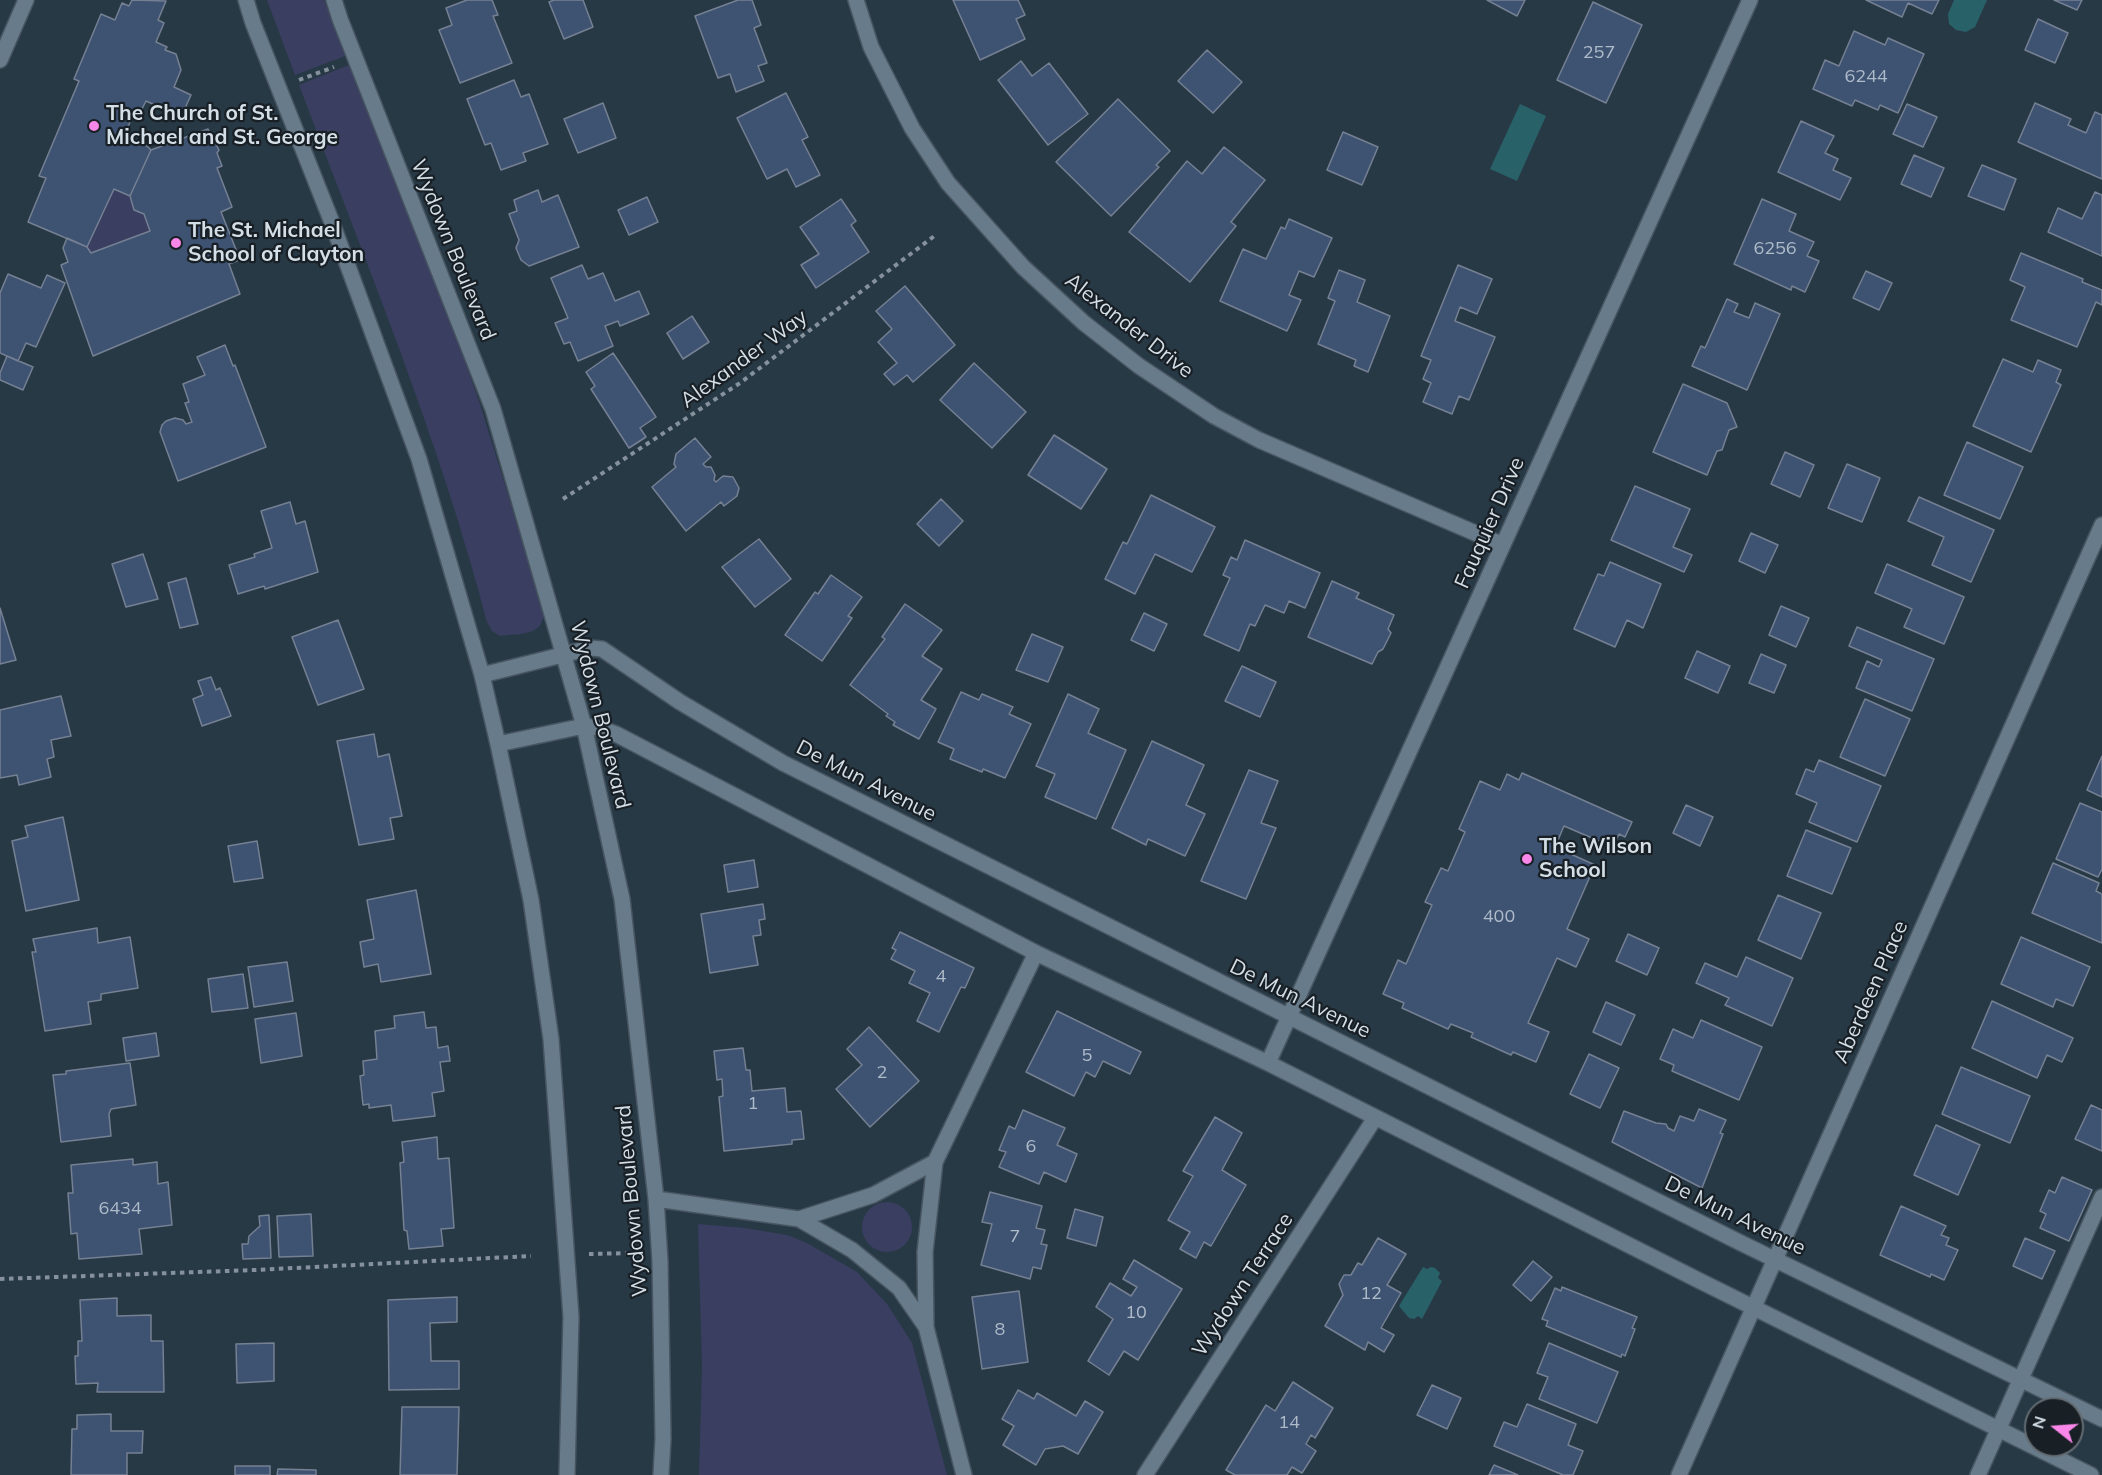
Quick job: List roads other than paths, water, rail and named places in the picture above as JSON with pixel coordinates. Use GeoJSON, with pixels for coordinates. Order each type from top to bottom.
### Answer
{"type":"FeatureCollection","features":[{"type":"Feature","properties":{"kind":"street"},"geometry":{"type":"LineString","coordinates":[[0,60],[26,0]]}},
{"type":"Feature","properties":{"kind":"street"},"geometry":{"type":"LineString","coordinates":[[246,0],[331,220],[419,459],[482,675],[498,744],[531,900],[551,1039],[571,1317],[567,1475]]}},
{"type":"Feature","properties":{"kind":"street","name":"Wydown Boulevard"},"geometry":{"type":"LineString","coordinates":[[334,0],[494,409],[584,726],[622,899],[656,1199],[660,1261],[663,1439],[661,1475]]}},
{"type":"Feature","properties":{"kind":"street","name":"Alexander Drive"},"geometry":{"type":"LineString","coordinates":[[856,0],[871,47],[912,129],[948,183],[1023,267],[1084,323],[1139,366],[1214,417],[1259,440],[1503,545]]}},
{"type":"Feature","properties":{"kind":"street","name":"Fauquier Drive"},"geometry":{"type":"LineString","coordinates":[[1268,1063],[1750,0]]}},
{"type":"Feature","properties":{"kind":"street","name":"Aberdeen Place"},"geometry":{"type":"LineString","coordinates":[[1678,1475],[2102,525]]}},
{"type":"Feature","properties":{"kind":"street","name":"De Mun Avenue"},"geometry":{"type":"LineString","coordinates":[[482,675],[590,648],[602,650],[680,702],[783,763],[1775,1260],[2102,1419]]}},
{"type":"Feature","properties":{"kind":"street"},"geometry":{"type":"LineString","coordinates":[[498,744],[584,726],[600,728],[616,734],[1036,953],[1268,1063],[2091,1475]]}},
{"type":"Feature","properties":{"kind":"street"},"geometry":{"type":"LineString","coordinates":[[964,1475],[926,1327],[925,1252],[935,1162],[1036,953]]}},
{"type":"Feature","properties":{"kind":"street","name":"Wydown Terrace"},"geometry":{"type":"LineString","coordinates":[[1145,1475],[1375,1118]]}},
{"type":"Feature","properties":{"kind":"street"},"geometry":{"type":"LineString","coordinates":[[799,1219],[873,1195],[935,1162]]}},
{"type":"Feature","properties":{"kind":"street"},"geometry":{"type":"LineString","coordinates":[[1978,1475],[2102,1197]]}},
{"type":"Feature","properties":{"kind":"street"},"geometry":{"type":"LineString","coordinates":[[656,1199],[799,1219],[852,1250],[899,1287],[926,1327]]}},
{"type":"Feature","properties":{"kind":"place","name":"The Church of St. Michael and St. George"},"geometry":{"type":"Point","coordinates":[94,126]}},
{"type":"Feature","properties":{"kind":"place","name":"The St. Michael School of Clayton"},"geometry":{"type":"Point","coordinates":[176,243]}},
{"type":"Feature","properties":{"kind":"place","name":"The Wilson School"},"geometry":{"type":"Point","coordinates":[1527,859]}}]}
